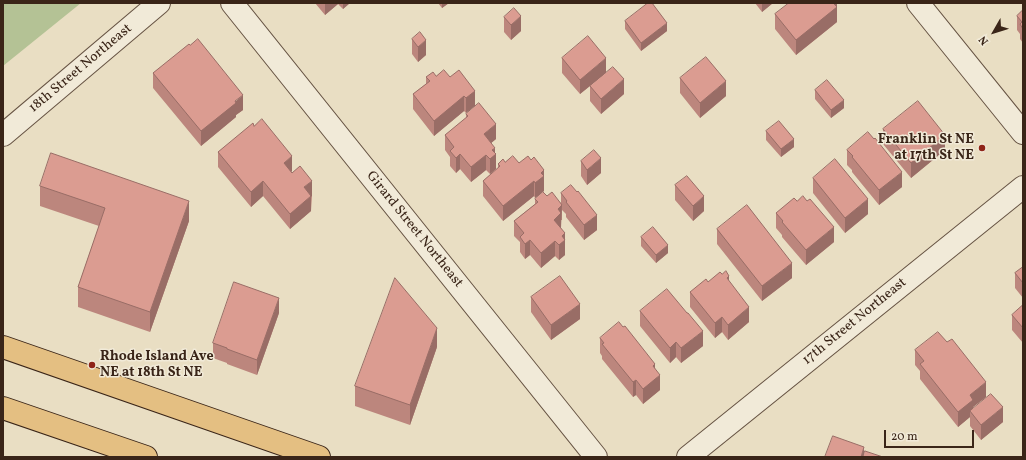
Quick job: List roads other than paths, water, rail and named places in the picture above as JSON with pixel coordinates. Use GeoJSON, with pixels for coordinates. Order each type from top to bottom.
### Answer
{"type":"FeatureCollection","features":[{"type":"Feature","properties":{"kind":"main road"},"geometry":{"type":"LineString","coordinates":[[3,347],[319,457]]}},
{"type":"Feature","properties":{"kind":"main road"},"geometry":{"type":"LineString","coordinates":[[3,408],[146,457]]}},
{"type":"Feature","properties":{"kind":"street","name":"18th Street Northeast"},"geometry":{"type":"LineString","coordinates":[[3,134],[159,3]]}},
{"type":"Feature","properties":{"kind":"street","name":"Girard Street Northeast"},"geometry":{"type":"LineString","coordinates":[[232,3],[596,457]]}},
{"type":"Feature","properties":{"kind":"street"},"geometry":{"type":"LineString","coordinates":[[918,3],[1023,133]]}},
{"type":"Feature","properties":{"kind":"street","name":"17th Street Northeast"},"geometry":{"type":"LineString","coordinates":[[688,457],[1023,187]]}},
{"type":"Feature","properties":{"kind":"place","name":"Franklin St NE at 17th St NE"},"geometry":{"type":"Point","coordinates":[982,148]}},
{"type":"Feature","properties":{"kind":"place","name":"Rhode Island Ave NE at 18th St NE"},"geometry":{"type":"Point","coordinates":[92,365]}}]}
